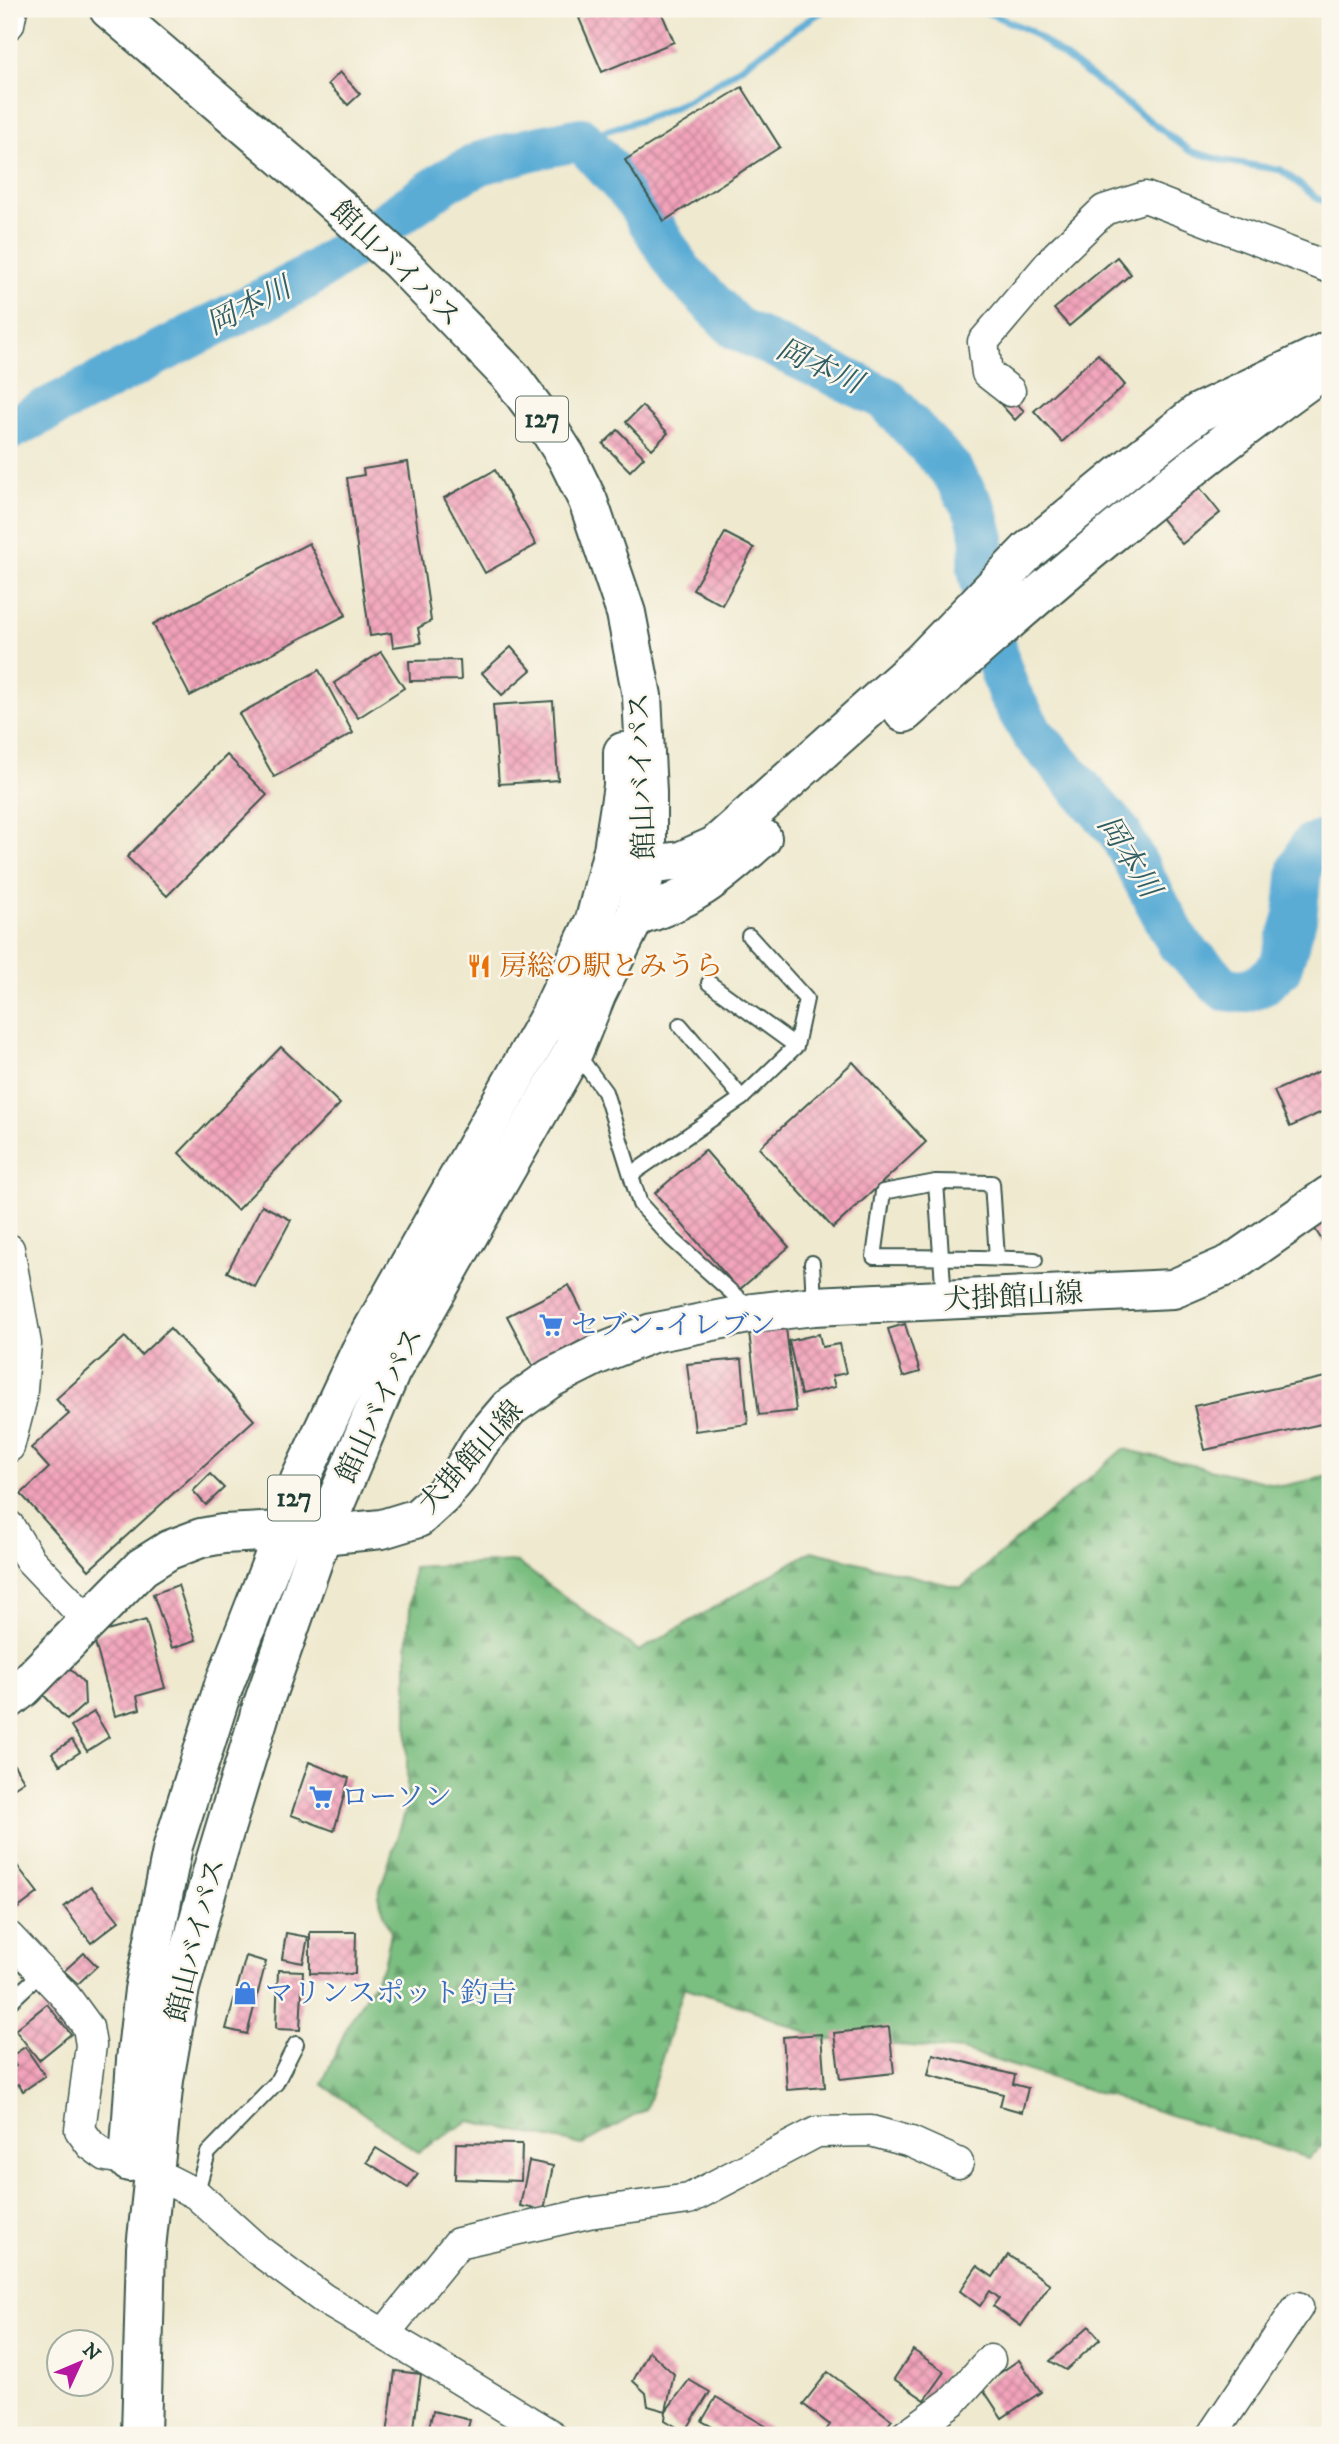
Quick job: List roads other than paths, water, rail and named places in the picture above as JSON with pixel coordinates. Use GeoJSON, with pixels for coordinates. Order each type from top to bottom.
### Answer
{"type":"FeatureCollection","features":[{"type":"Feature","properties":{"kind":"main road","name":"館山バイパス"},"geometry":{"type":"LineString","coordinates":[[109,9],[300,172],[400,262],[511,377],[543,420],[567,458],[588,500],[625,613],[642,696],[647,793],[647,865],[635,917],[597,993],[574,1050],[391,1371],[322,1535],[264,1704],[214,1865],[180,1987],[164,2080],[141,2167],[116,2328],[115,2435]]}},
{"type":"Feature","properties":{"kind":"main road"},"geometry":{"type":"LineString","coordinates":[[1330,350],[1198,412],[1029,550],[928,674],[722,873],[701,889],[635,917],[605,883],[647,865],[681,861],[715,846],[928,674],[1055,582],[1227,439],[1330,364]]}},
{"type":"Feature","properties":{"kind":"main road","name":"館山バイパス"},"geometry":{"type":"LineString","coordinates":[[141,2435],[141,2167],[136,2060],[144,1990],[173,1846],[224,1685],[284,1531],[300,1480],[360,1352],[550,1015],[594,920],[605,883],[623,786],[625,613]]}},
{"type":"Feature","properties":{"kind":"main road","name":"犬掛館山線"},"geometry":{"type":"LineString","coordinates":[[9,1699],[142,1567],[169,1550],[201,1538],[223,1534],[284,1531],[322,1535],[382,1529],[418,1518],[442,1496],[461,1473],[479,1443],[509,1408],[551,1378],[597,1355],[652,1333],[753,1312],[814,1306],[1172,1289],[1231,1264],[1330,1195]]}},
{"type":"Feature","properties":{"kind":"street"},"geometry":{"type":"LineString","coordinates":[[9,24],[12,9]]}},
{"type":"Feature","properties":{"kind":"street"},"geometry":{"type":"LineString","coordinates":[[1010,391],[988,373],[983,342],[1057,255],[1104,210],[1145,197],[1330,268]]}},
{"type":"Feature","properties":{"kind":"street"},"geometry":{"type":"LineString","coordinates":[[9,1249],[26,1344],[21,1401],[9,1447]]}},
{"type":"Feature","properties":{"kind":"street"},"geometry":{"type":"LineString","coordinates":[[9,1526],[30,1560],[89,1622]]}},
{"type":"Feature","properties":{"kind":"street"},"geometry":{"type":"LineString","coordinates":[[9,1937],[66,1997],[88,2027],[91,2045],[80,2130],[91,2145],[106,2156],[141,2167],[195,2194],[258,2250],[324,2299],[551,2435]]}},
{"type":"Feature","properties":{"kind":"street"},"geometry":{"type":"LineString","coordinates":[[384,2334],[458,2243],[589,2213],[689,2199],[817,2132],[871,2131],[911,2142],[958,2163]]}},
{"type":"Feature","properties":{"kind":"street"},"geometry":{"type":"LineString","coordinates":[[1212,2435],[1298,2307]]}},
{"type":"Feature","properties":{"kind":"street"},"geometry":{"type":"LineString","coordinates":[[906,2435],[954,2400],[990,2360]]}},
{"type":"Feature","properties":{"kind":"lane"},"geometry":{"type":"LineString","coordinates":[[632,1174],[742,1098],[796,1046],[806,999],[748,936]]}},
{"type":"Feature","properties":{"kind":"lane"},"geometry":{"type":"LineString","coordinates":[[709,983],[796,1046]]}},
{"type":"Feature","properties":{"kind":"lane"},"geometry":{"type":"LineString","coordinates":[[680,1025],[742,1098]]}},
{"type":"Feature","properties":{"kind":"lane"},"geometry":{"type":"LineString","coordinates":[[574,1050],[605,1092],[640,1204],[671,1238],[753,1312]]}},
{"type":"Feature","properties":{"kind":"lane"},"geometry":{"type":"LineString","coordinates":[[936,1182],[944,1301]]}},
{"type":"Feature","properties":{"kind":"lane"},"geometry":{"type":"LineString","coordinates":[[997,1258],[992,1183],[936,1182],[883,1192],[874,1257],[1035,1260]]}},
{"type":"Feature","properties":{"kind":"lane"},"geometry":{"type":"LineString","coordinates":[[812,1263],[814,1306]]}},
{"type":"Feature","properties":{"kind":"lane"},"geometry":{"type":"LineString","coordinates":[[9,2003],[41,1972]]}},
{"type":"Feature","properties":{"kind":"lane"},"geometry":{"type":"LineString","coordinates":[[195,2194],[208,2153],[276,2083],[296,2045]]}},
{"type":"Feature","properties":{"kind":"waterway"},"geometry":{"type":"LineString","coordinates":[[581,139],[655,115],[698,95],[826,9]]}},
{"type":"Feature","properties":{"kind":"waterway"},"geometry":{"type":"LineString","coordinates":[[980,9],[1030,31],[1190,151],[1225,161],[1281,170],[1318,199],[1330,203]]}},
{"type":"Feature","properties":{"kind":"waterway","name":"岡本川"},"geometry":{"type":"LineString","coordinates":[[9,429],[306,278],[448,180],[481,163],[581,139],[634,197],[681,271],[736,328],[885,398],[952,471],[976,512],[983,539],[979,568],[998,662],[1009,693],[1032,733],[1119,832],[1179,944],[1225,989],[1243,991],[1261,985],[1280,968],[1295,919],[1300,868],[1311,846],[1330,841]]}},
{"type":"Feature","properties":{"kind":"place","name":"房総の駅とみうら"},"geometry":{"type":"Point","coordinates":[479,966]}},
{"type":"Feature","properties":{"kind":"place","name":"セブン-イレブン"},"geometry":{"type":"Point","coordinates":[551,1325]}},
{"type":"Feature","properties":{"kind":"place","name":"ローソン"},"geometry":{"type":"Point","coordinates":[321,1797]}},
{"type":"Feature","properties":{"kind":"place","name":"マリンスポット釣𠮷"},"geometry":{"type":"Point","coordinates":[245,1993]}}]}
